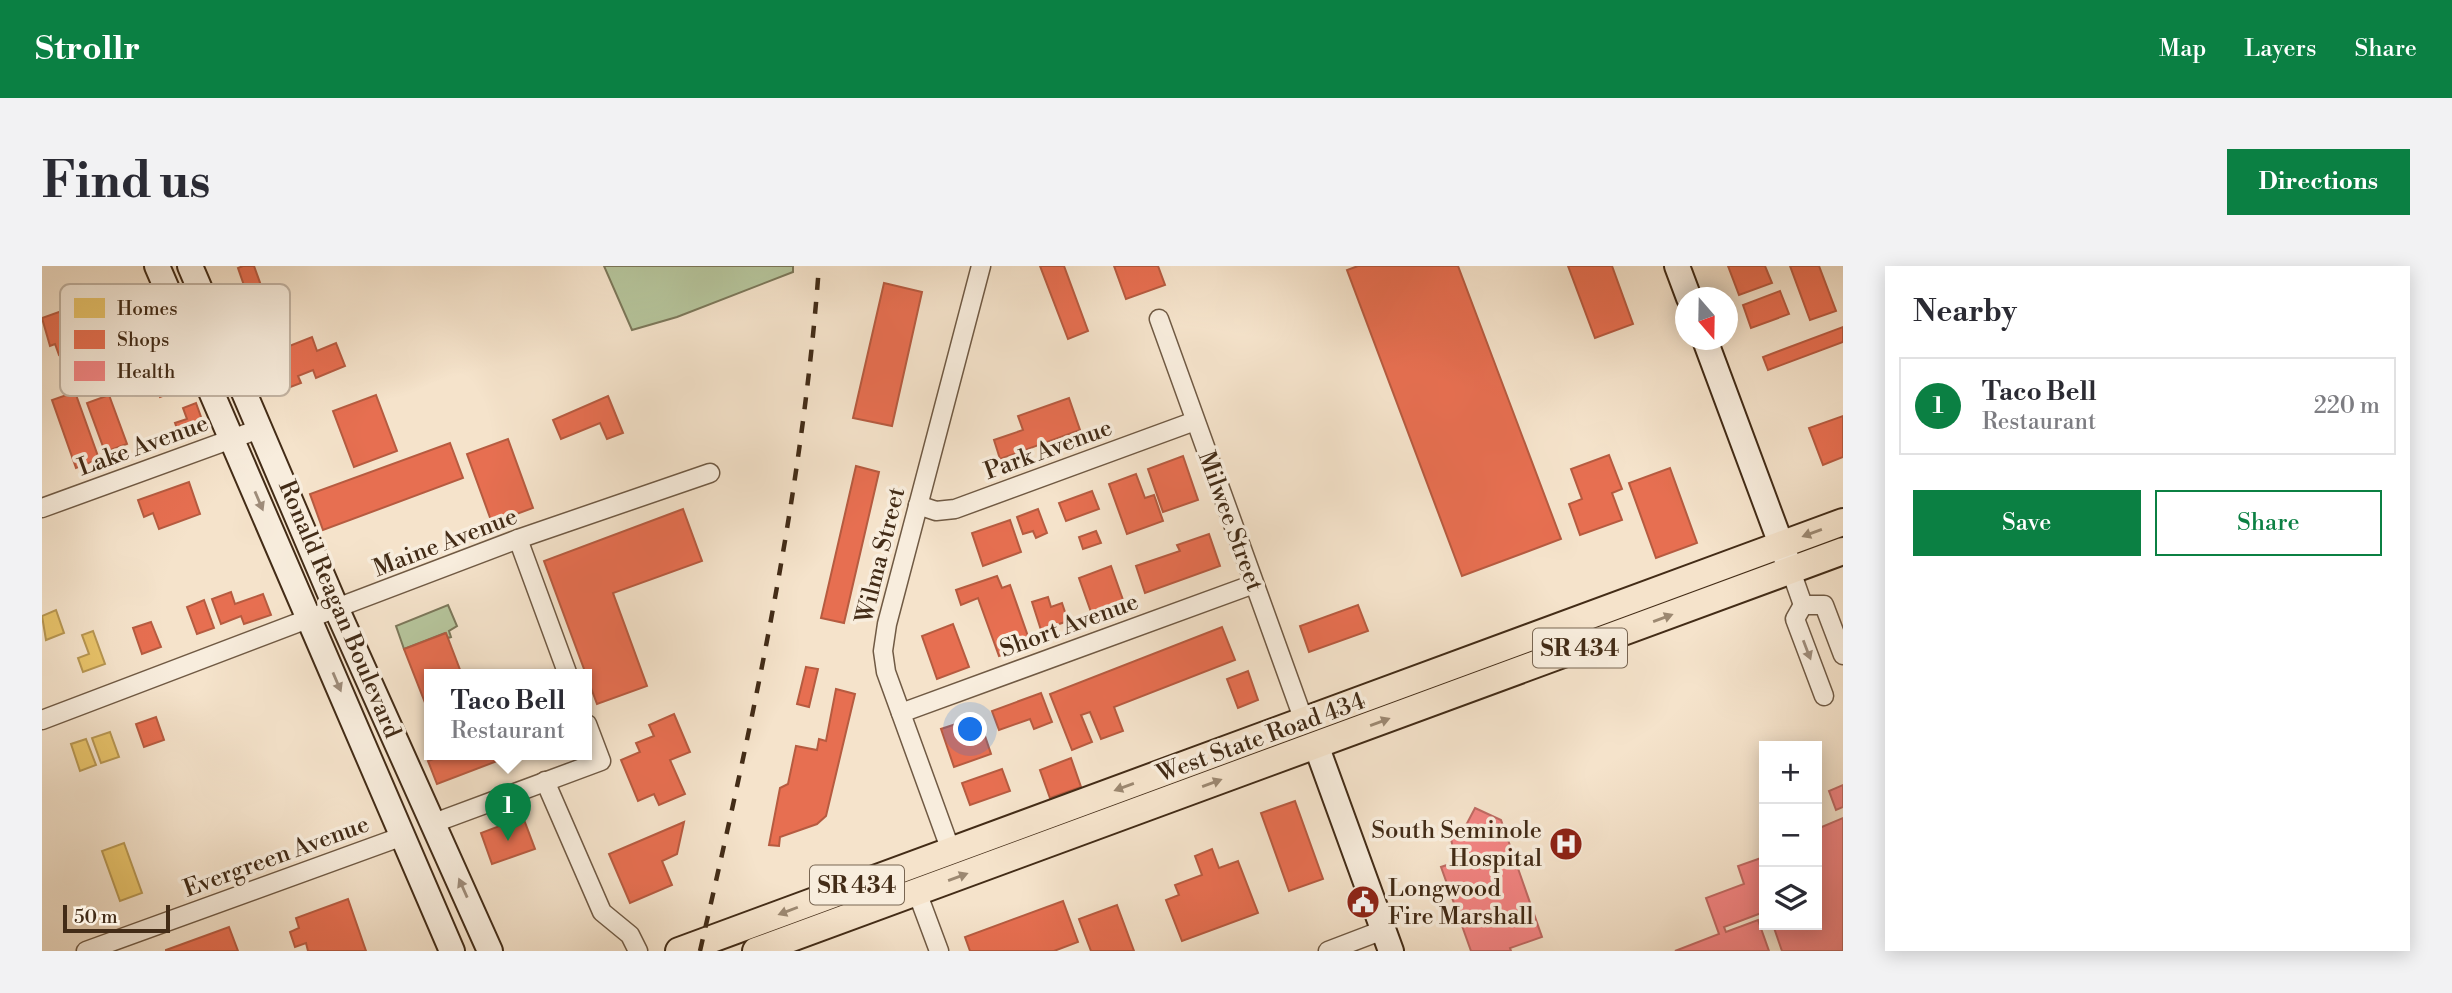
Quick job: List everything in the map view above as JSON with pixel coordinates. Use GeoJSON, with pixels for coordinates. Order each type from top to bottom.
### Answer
{"type":"FeatureCollection","features":[{"type":"Feature","properties":{"kind":"main road","name":"Ronald Reagan Boulevard"},"geometry":{"type":"LineString","coordinates":[[157,266],[165,284]]}},
{"type":"Feature","properties":{"kind":"main road","name":"Ronald Reagan Boulevard"},"geometry":{"type":"LineString","coordinates":[[190,266],[198,284]]}},
{"type":"Feature","properties":{"kind":"main road"},"geometry":{"type":"LineString","coordinates":[[1678,266],[1685,287]]}},
{"type":"Feature","properties":{"kind":"main road"},"geometry":{"type":"LineString","coordinates":[[1709,350],[1791,570]]}},
{"type":"Feature","properties":{"kind":"main road","name":"Ronald Reagan Boulevard"},"geometry":{"type":"LineString","coordinates":[[214,396],[452,951]]}},
{"type":"Feature","properties":{"kind":"main road","name":"Ronald Reagan Boulevard"},"geometry":{"type":"LineString","coordinates":[[248,396],[337,610],[491,951]]}},
{"type":"Feature","properties":{"kind":"main road","name":"West State Road 434"},"geometry":{"type":"LineString","coordinates":[[678,951],[1843,522]]}},
{"type":"Feature","properties":{"kind":"main road","name":"West State Road 434"},"geometry":{"type":"LineString","coordinates":[[756,951],[1843,551]]}},
{"type":"Feature","properties":{"kind":"main road"},"geometry":{"type":"LineString","coordinates":[[1345,706],[1325,725],[1316,745],[1387,941]]}},
{"type":"Feature","properties":{"kind":"main road"},"geometry":{"type":"LineString","coordinates":[[1269,763],[1304,721]]}},
{"type":"Feature","properties":{"kind":"main road"},"geometry":{"type":"LineString","coordinates":[[486,900],[497,938],[491,951]]}},
{"type":"Feature","properties":{"kind":"street","name":"Wilma Street"},"geometry":{"type":"LineString","coordinates":[[951,851],[886,672],[883,651],[885,629],[981,266]]}},
{"type":"Feature","properties":{"kind":"street","name":"Milwee Street"},"geometry":{"type":"LineString","coordinates":[[1159,319],[1304,721]]}},
{"type":"Feature","properties":{"kind":"street","name":"Park Avenue"},"geometry":{"type":"LineString","coordinates":[[918,505],[936,511],[955,509],[1195,421]]}},
{"type":"Feature","properties":{"kind":"street","name":"Lake Avenue"},"geometry":{"type":"LineString","coordinates":[[42,508],[262,428]]}},
{"type":"Feature","properties":{"kind":"street","name":"Maine Avenue"},"geometry":{"type":"LineString","coordinates":[[42,719],[337,610],[518,539],[710,473]]}},
{"type":"Feature","properties":{"kind":"street"},"geometry":{"type":"LineString","coordinates":[[518,539],[566,669]]}},
{"type":"Feature","properties":{"kind":"street"},"geometry":{"type":"LineString","coordinates":[[1791,570],[1803,605],[1795,619],[1824,696]]}},
{"type":"Feature","properties":{"kind":"street","name":"Short Avenue"},"geometry":{"type":"LineString","coordinates":[[901,713],[1254,584]]}},
{"type":"Feature","properties":{"kind":"street"},"geometry":{"type":"LineString","coordinates":[[1803,605],[1824,606],[1843,655]]}},
{"type":"Feature","properties":{"kind":"street"},"geometry":{"type":"LineString","coordinates":[[434,823],[600,761],[592,738]]}},
{"type":"Feature","properties":{"kind":"street"},"geometry":{"type":"LineString","coordinates":[[545,781],[602,912],[630,935],[638,951]]}},
{"type":"Feature","properties":{"kind":"street","name":"Evergreen Avenue"},"geometry":{"type":"LineString","coordinates":[[86,951],[403,836]]}},
{"type":"Feature","properties":{"kind":"street"},"geometry":{"type":"LineString","coordinates":[[917,892],[939,951]]}},
{"type":"Feature","properties":{"kind":"street"},"geometry":{"type":"LineString","coordinates":[[1328,951],[1387,941]]}},
{"type":"Feature","properties":{"kind":"green space"},"geometry":{"type":"Polygon","coordinates":[[[604,266],[793,266],[793,272],[677,317],[632,330],[604,266]]]}},
{"type":"Feature","properties":{"kind":"green space"},"geometry":{"type":"Polygon","coordinates":[[[448,605],[457,626],[449,631],[451,637],[448,638],[445,633],[404,649],[396,626],[448,605]]]}},
{"type":"Feature","properties":{"kind":"building: Homes"},"geometry":{"type":"Polygon","coordinates":[[[56,610],[64,633],[46,640],[42,616],[56,610]]]}},
{"type":"Feature","properties":{"kind":"building: Homes"},"geometry":{"type":"Polygon","coordinates":[[[93,631],[105,664],[83,672],[78,658],[89,654],[82,635],[93,631]]]}},
{"type":"Feature","properties":{"kind":"building: Homes"},"geometry":{"type":"Polygon","coordinates":[[[110,732],[119,757],[101,763],[92,738],[110,732]]]}},
{"type":"Feature","properties":{"kind":"building: Homes"},"geometry":{"type":"Polygon","coordinates":[[[86,739],[96,765],[80,771],[71,744],[86,739]]]}},
{"type":"Feature","properties":{"kind":"building: Homes"},"geometry":{"type":"Polygon","coordinates":[[[124,843],[142,893],[120,901],[102,851],[124,843]]]}},
{"type":"Feature","properties":{"kind":"building: Shops"},"geometry":{"type":"Polygon","coordinates":[[[254,266],[260,284],[244,284],[238,268],[254,266]]]}},
{"type":"Feature","properties":{"kind":"building: Shops"},"geometry":{"type":"Polygon","coordinates":[[[1040,266],[1064,266],[1088,331],[1068,339],[1040,266]]]}},
{"type":"Feature","properties":{"kind":"building: Shops"},"geometry":{"type":"Polygon","coordinates":[[[1114,266],[1158,266],[1165,285],[1126,299],[1114,266]]]}},
{"type":"Feature","properties":{"kind":"building: Shops"},"geometry":{"type":"Polygon","coordinates":[[[1358,266],[1458,266],[1561,539],[1462,576],[1347,270],[1358,266]]]}},
{"type":"Feature","properties":{"kind":"building: Shops"},"geometry":{"type":"Polygon","coordinates":[[[1568,266],[1612,266],[1633,324],[1595,338],[1568,266]]]}},
{"type":"Feature","properties":{"kind":"building: Shops"},"geometry":{"type":"Polygon","coordinates":[[[1728,266],[1765,266],[1772,283],[1739,295],[1728,266]]]}},
{"type":"Feature","properties":{"kind":"building: Shops"},"geometry":{"type":"Polygon","coordinates":[[[1790,266],[1819,266],[1836,311],[1810,320],[1790,266]]]}},
{"type":"Feature","properties":{"kind":"building: Shops"},"geometry":{"type":"Polygon","coordinates":[[[884,283],[922,292],[892,426],[853,418],[884,283]]]}},
{"type":"Feature","properties":{"kind":"building: Shops"},"geometry":{"type":"Polygon","coordinates":[[[1780,291],[1789,314],[1751,328],[1743,305],[1780,291]]]}},
{"type":"Feature","properties":{"kind":"building: Shops"},"geometry":{"type":"Polygon","coordinates":[[[60,312],[60,355],[55,344],[50,346],[42,318],[60,312]]]}},
{"type":"Feature","properties":{"kind":"building: Shops"},"geometry":{"type":"Polygon","coordinates":[[[1843,327],[1843,342],[1768,370],[1763,357],[1843,327]]]}},
{"type":"Feature","properties":{"kind":"building: Shops"},"geometry":{"type":"Polygon","coordinates":[[[312,337],[317,351],[336,343],[345,366],[316,378],[313,370],[298,376],[301,383],[290,387],[290,346],[312,337]]]}},
{"type":"Feature","properties":{"kind":"building: Shops"},"geometry":{"type":"Polygon","coordinates":[[[376,395],[397,451],[354,467],[333,411],[376,395]]]}},
{"type":"Feature","properties":{"kind":"building: Shops"},"geometry":{"type":"Polygon","coordinates":[[[76,396],[99,459],[76,468],[52,400],[76,396]]]}},
{"type":"Feature","properties":{"kind":"building: Shops"},"geometry":{"type":"Polygon","coordinates":[[[109,396],[127,444],[105,452],[87,403],[109,396]]]}},
{"type":"Feature","properties":{"kind":"building: Shops"},"geometry":{"type":"Polygon","coordinates":[[[608,396],[623,433],[607,439],[600,423],[561,439],[553,420],[608,396]]]}},
{"type":"Feature","properties":{"kind":"building: Shops"},"geometry":{"type":"Polygon","coordinates":[[[1069,398],[1080,430],[1000,459],[994,440],[1023,430],[1018,416],[1069,398]]]}},
{"type":"Feature","properties":{"kind":"building: Shops"},"geometry":{"type":"Polygon","coordinates":[[[196,403],[205,428],[180,437],[175,423],[187,419],[183,408],[196,403]]]}},
{"type":"Feature","properties":{"kind":"building: Shops"},"geometry":{"type":"Polygon","coordinates":[[[1843,416],[1843,457],[1823,465],[1809,428],[1843,416]]]}},
{"type":"Feature","properties":{"kind":"building: Shops"},"geometry":{"type":"Polygon","coordinates":[[[508,439],[533,508],[492,523],[467,454],[508,439]]]}},
{"type":"Feature","properties":{"kind":"building: Shops"},"geometry":{"type":"Polygon","coordinates":[[[450,443],[463,478],[323,530],[310,494],[450,443]]]}},
{"type":"Feature","properties":{"kind":"building: Shops"},"geometry":{"type":"Polygon","coordinates":[[[1609,455],[1622,489],[1612,493],[1622,520],[1580,535],[1569,504],[1582,499],[1571,469],[1609,455]]]}},
{"type":"Feature","properties":{"kind":"building: Shops"},"geometry":{"type":"Polygon","coordinates":[[[1183,456],[1198,500],[1163,512],[1148,469],[1183,456]]]}},
{"type":"Feature","properties":{"kind":"building: Shops"},"geometry":{"type":"Polygon","coordinates":[[[856,466],[879,472],[844,623],[821,618],[856,466]]]}},
{"type":"Feature","properties":{"kind":"building: Shops"},"geometry":{"type":"Polygon","coordinates":[[[1670,468],[1697,543],[1656,558],[1629,483],[1670,468]]]}},
{"type":"Feature","properties":{"kind":"building: Shops"},"geometry":{"type":"Polygon","coordinates":[[[1136,474],[1145,498],[1154,495],[1163,521],[1127,534],[1109,484],[1136,474]]]}},
{"type":"Feature","properties":{"kind":"building: Shops"},"geometry":{"type":"Polygon","coordinates":[[[189,482],[200,514],[159,529],[153,513],[144,517],[138,500],[189,482]]]}},
{"type":"Feature","properties":{"kind":"building: Shops"},"geometry":{"type":"Polygon","coordinates":[[[1092,491],[1099,509],[1066,521],[1059,503],[1092,491]]]}},
{"type":"Feature","properties":{"kind":"building: Shops"},"geometry":{"type":"Polygon","coordinates":[[[683,509],[702,561],[613,593],[647,686],[597,704],[592,691],[592,669],[584,669],[544,561],[683,509]]]}},
{"type":"Feature","properties":{"kind":"building: Shops"},"geometry":{"type":"Polygon","coordinates":[[[1038,509],[1047,533],[1036,538],[1033,531],[1023,534],[1017,517],[1038,509]]]}},
{"type":"Feature","properties":{"kind":"building: Shops"},"geometry":{"type":"Polygon","coordinates":[[[1010,520],[1021,552],[983,566],[972,533],[1010,520]]]}},
{"type":"Feature","properties":{"kind":"building: Shops"},"geometry":{"type":"Polygon","coordinates":[[[1096,531],[1101,543],[1083,549],[1079,537],[1096,531]]]}},
{"type":"Feature","properties":{"kind":"building: Shops"},"geometry":{"type":"Polygon","coordinates":[[[1209,534],[1220,566],[1145,593],[1136,566],[1180,551],[1177,545],[1209,534]]]}},
{"type":"Feature","properties":{"kind":"building: Shops"},"geometry":{"type":"Polygon","coordinates":[[[1111,566],[1123,600],[1091,612],[1079,578],[1111,566]]]}},
{"type":"Feature","properties":{"kind":"building: Shops"},"geometry":{"type":"Polygon","coordinates":[[[997,576],[1002,588],[1010,585],[1031,645],[999,656],[978,598],[961,605],[956,590],[997,576]]]}},
{"type":"Feature","properties":{"kind":"building: Shops"},"geometry":{"type":"Polygon","coordinates":[[[231,592],[235,604],[263,594],[271,615],[244,624],[241,616],[221,624],[212,599],[231,592]]]}},
{"type":"Feature","properties":{"kind":"building: Shops"},"geometry":{"type":"Polygon","coordinates":[[[1048,597],[1051,607],[1062,603],[1068,621],[1041,630],[1032,602],[1048,597]]]}},
{"type":"Feature","properties":{"kind":"building: Shops"},"geometry":{"type":"Polygon","coordinates":[[[204,600],[214,628],[197,634],[187,607],[204,600]]]}},
{"type":"Feature","properties":{"kind":"building: Shops"},"geometry":{"type":"Polygon","coordinates":[[[1358,605],[1368,631],[1309,652],[1300,626],[1358,605]]]}},
{"type":"Feature","properties":{"kind":"building: Shops"},"geometry":{"type":"Polygon","coordinates":[[[151,622],[161,647],[142,654],[133,628],[151,622]]]}},
{"type":"Feature","properties":{"kind":"building: Shops"},"geometry":{"type":"Polygon","coordinates":[[[953,624],[969,667],[937,679],[922,636],[953,624]]]}},
{"type":"Feature","properties":{"kind":"building: Shops"},"geometry":{"type":"Polygon","coordinates":[[[1222,627],[1235,660],[1114,707],[1123,731],[1101,739],[1090,712],[1081,715],[1092,742],[1072,750],[1050,694],[1222,627]]]}},
{"type":"Feature","properties":{"kind":"building: Shops"},"geometry":{"type":"Polygon","coordinates":[[[446,633],[460,669],[424,669],[424,700],[404,649],[446,633]]]}},
{"type":"Feature","properties":{"kind":"building: Shops"},"geometry":{"type":"Polygon","coordinates":[[[806,667],[818,669],[809,707],[797,704],[806,667]]]}},
{"type":"Feature","properties":{"kind":"building: Shops"},"geometry":{"type":"Polygon","coordinates":[[[1248,671],[1258,700],[1238,708],[1227,679],[1248,671]]]}},
{"type":"Feature","properties":{"kind":"building: Shops"},"geometry":{"type":"Polygon","coordinates":[[[836,689],[855,694],[826,816],[817,824],[780,837],[779,846],[769,845],[780,788],[788,784],[796,746],[817,750],[819,739],[826,741],[836,689]]]}},
{"type":"Feature","properties":{"kind":"building: Shops"},"geometry":{"type":"Polygon","coordinates":[[[1041,693],[1052,722],[1034,729],[1030,719],[999,730],[992,711],[1041,693]]]}},
{"type":"Feature","properties":{"kind":"building: Shops"},"geometry":{"type":"Polygon","coordinates":[[[674,714],[690,752],[670,760],[685,794],[659,805],[654,794],[638,801],[621,760],[640,752],[636,743],[654,736],[649,725],[674,714]]]}},
{"type":"Feature","properties":{"kind":"building: Shops"},"geometry":{"type":"Polygon","coordinates":[[[156,717],[164,740],[144,747],[136,724],[156,717]]]}},
{"type":"Feature","properties":{"kind":"building: Shops"},"geometry":{"type":"Polygon","coordinates":[[[959,723],[965,737],[983,730],[991,754],[954,767],[941,729],[959,723]]]}},
{"type":"Feature","properties":{"kind":"building: Shops"},"geometry":{"type":"Polygon","coordinates":[[[1071,758],[1081,787],[1050,798],[1040,770],[1071,758]]]}},
{"type":"Feature","properties":{"kind":"building: Shops"},"geometry":{"type":"Polygon","coordinates":[[[431,760],[500,760],[437,784],[428,761],[431,760]]]}},
{"type":"Feature","properties":{"kind":"building: Shops"},"geometry":{"type":"Polygon","coordinates":[[[1002,769],[1010,791],[970,805],[962,783],[1002,769]]]}},
{"type":"Feature","properties":{"kind":"building: Shops"},"geometry":{"type":"Polygon","coordinates":[[[1295,801],[1323,879],[1289,891],[1261,813],[1295,801]]]}},
{"type":"Feature","properties":{"kind":"building: Shops"},"geometry":{"type":"Polygon","coordinates":[[[523,817],[535,849],[492,864],[481,833],[523,817]]]}},
{"type":"Feature","properties":{"kind":"building: Shops"},"geometry":{"type":"Polygon","coordinates":[[[684,822],[677,854],[662,861],[672,885],[630,903],[609,854],[684,822]]]}},
{"type":"Feature","properties":{"kind":"building: Shops"},"geometry":{"type":"Polygon","coordinates":[[[1212,849],[1219,868],[1238,861],[1258,913],[1182,941],[1166,900],[1179,895],[1175,885],[1202,875],[1195,856],[1212,849]]]}},
{"type":"Feature","properties":{"kind":"building: Shops"},"geometry":{"type":"Polygon","coordinates":[[[348,899],[366,951],[308,951],[306,943],[295,947],[290,932],[299,928],[296,918],[348,899]]]}},
{"type":"Feature","properties":{"kind":"building: Shops"},"geometry":{"type":"Polygon","coordinates":[[[1063,901],[1078,942],[1054,951],[970,951],[965,937],[1063,901]]]}},
{"type":"Feature","properties":{"kind":"building: Shops"},"geometry":{"type":"Polygon","coordinates":[[[1117,905],[1134,951],[1091,951],[1079,919],[1117,905]]]}},
{"type":"Feature","properties":{"kind":"building: Shops"},"geometry":{"type":"Polygon","coordinates":[[[229,927],[238,951],[166,951],[166,950],[229,927]]]}},
{"type":"Feature","properties":{"kind":"building: Health"},"geometry":{"type":"Polygon","coordinates":[[[1843,785],[1843,807],[1836,810],[1829,791],[1843,785]]]}},
{"type":"Feature","properties":{"kind":"building: Health"},"geometry":{"type":"Polygon","coordinates":[[[1475,808],[1501,820],[1542,937],[1510,948],[1511,951],[1471,951],[1441,867],[1456,862],[1451,839],[1463,831],[1475,808]],[[1498,824],[1488,827],[1482,839],[1501,833],[1498,824]]]}},
{"type":"Feature","properties":{"kind":"building: Health"},"geometry":{"type":"Polygon","coordinates":[[[1843,818],[1843,951],[1782,951],[1775,930],[1822,930],[1822,827],[1843,818]]]}},
{"type":"Feature","properties":{"kind":"building: Health"},"geometry":{"type":"Polygon","coordinates":[[[1759,859],[1759,914],[1724,927],[1726,932],[1758,920],[1759,930],[1762,930],[1769,951],[1675,951],[1719,934],[1706,898],[1744,884],[1738,866],[1759,859]]]}},
{"type":"Feature","properties":{"kind":"railway"},"geometry":{"type":"LineString","coordinates":[[700,951],[756,696],[788,525],[801,439],[819,266]]}},
{"type":"Feature","properties":{"kind":"place","name":"Taco Bell"},"geometry":{"type":"Point","coordinates":[508,841]}},
{"type":"Feature","properties":{"kind":"place","name":"South Seminole Hospital"},"geometry":{"type":"Point","coordinates":[1566,844]}},
{"type":"Feature","properties":{"kind":"place","name":"Longwood Fire Marshall"},"geometry":{"type":"Point","coordinates":[1363,902]}}]}
